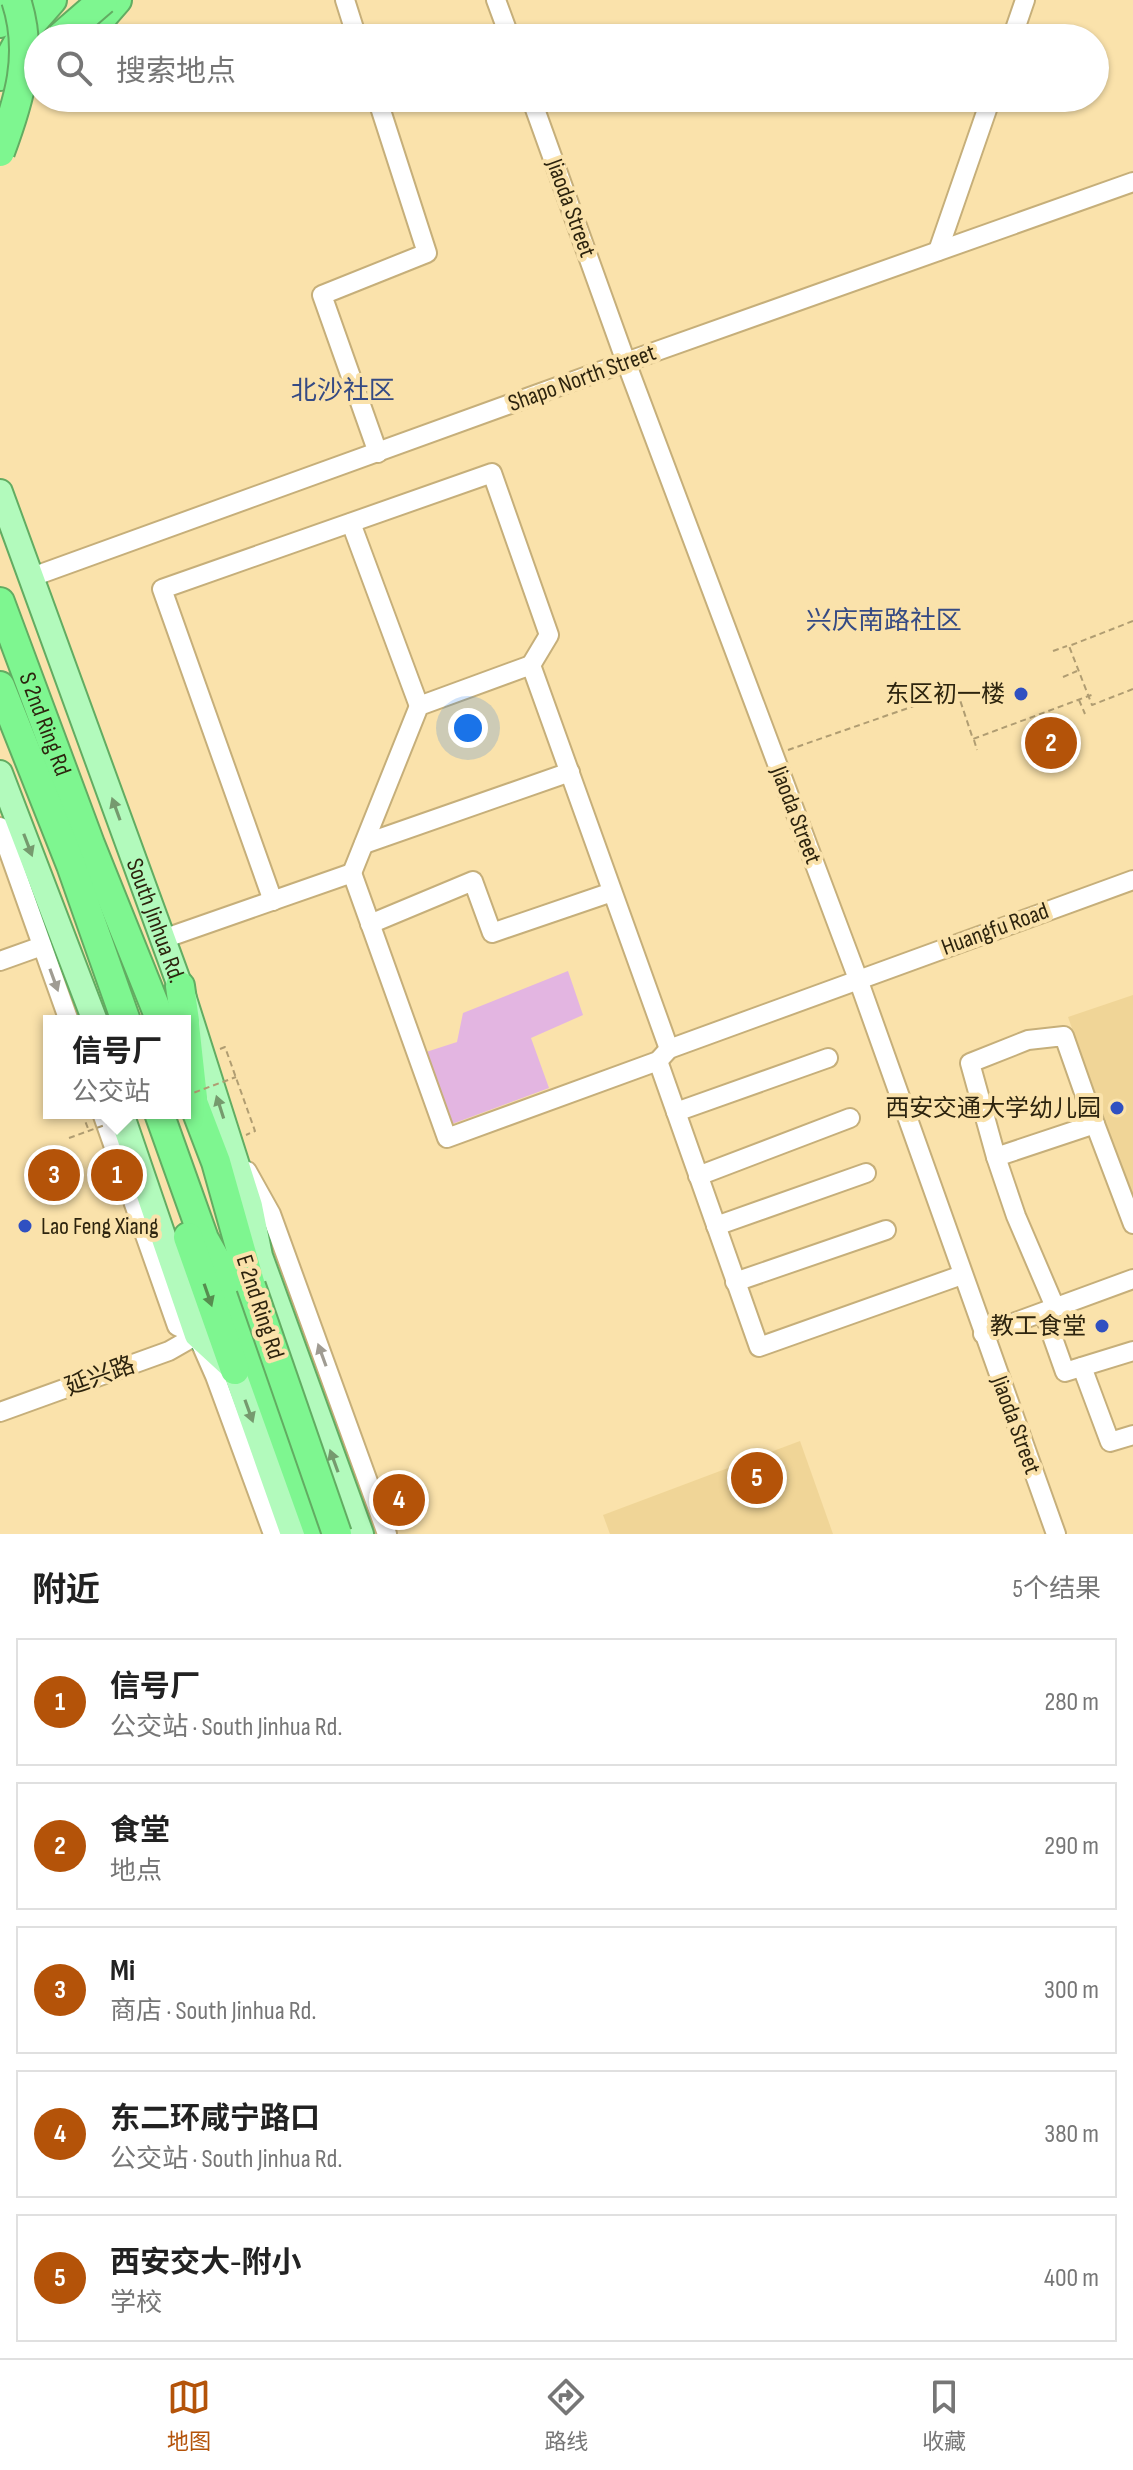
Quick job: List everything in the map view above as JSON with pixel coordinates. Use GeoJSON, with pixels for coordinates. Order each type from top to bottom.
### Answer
{"type":"FeatureCollection","features":[{"type":"Feature","properties":{"kind":"highway"},"geometry":{"type":"LineString","coordinates":[[0,5],[6,0]]}},
{"type":"Feature","properties":{"kind":"highway"},"geometry":{"type":"LineString","coordinates":[[0,23],[16,0]]}},
{"type":"Feature","properties":{"kind":"highway"},"geometry":{"type":"LineString","coordinates":[[16,0],[22,17],[24,48]]}},
{"type":"Feature","properties":{"kind":"highway"},"geometry":{"type":"LineString","coordinates":[[31,24],[52,0]]}},
{"type":"Feature","properties":{"kind":"highway"},"geometry":{"type":"LineString","coordinates":[[76,24],[103,0]]}},
{"type":"Feature","properties":{"kind":"highway"},"geometry":{"type":"LineString","coordinates":[[96,24],[117,0]]}},
{"type":"Feature","properties":{"kind":"highway"},"geometry":{"type":"LineString","coordinates":[[0,74],[24,32]]}},
{"type":"Feature","properties":{"kind":"highway"},"geometry":{"type":"LineString","coordinates":[[0,74],[24,63]]}},
{"type":"Feature","properties":{"kind":"highway"},"geometry":{"type":"LineString","coordinates":[[0,152],[12,120],[24,68]]}},
{"type":"Feature","properties":{"kind":"highway"},"geometry":{"type":"LineString","coordinates":[[0,112],[24,93]]}},
{"type":"Feature","properties":{"kind":"highway","name":"S 2nd Ring Rd"},"geometry":{"type":"LineString","coordinates":[[0,602],[90,844],[159,1015]]}},
{"type":"Feature","properties":{"kind":"highway","name":"S 2nd Ring Rd"},"geometry":{"type":"LineString","coordinates":[[0,686],[71,865],[124,1015]]}},
{"type":"Feature","properties":{"kind":"highway","name":"E 2nd Ring Rd"},"geometry":{"type":"LineString","coordinates":[[180,986],[184,1015]]}},
{"type":"Feature","properties":{"kind":"highway","name":"E 2nd Ring Rd"},"geometry":{"type":"LineString","coordinates":[[191,1098],[224,1152],[240,1285],[319,1534]]}},
{"type":"Feature","properties":{"kind":"highway"},"geometry":{"type":"LineString","coordinates":[[154,1119],[169,1183],[235,1370]]}},
{"type":"Feature","properties":{"kind":"highway","name":"E 2nd Ring Rd"},"geometry":{"type":"LineString","coordinates":[[161,1119],[204,1239],[240,1285],[337,1534]]}},
{"type":"Feature","properties":{"kind":"highway"},"geometry":{"type":"LineString","coordinates":[[224,1152],[250,1206]]}},
{"type":"Feature","properties":{"kind":"main road"},"geometry":{"type":"LineString","coordinates":[[72,24],[92,0]]}},
{"type":"Feature","properties":{"kind":"main road"},"geometry":{"type":"LineString","coordinates":[[0,90],[24,69]]}},
{"type":"Feature","properties":{"kind":"main road"},"geometry":{"type":"LineString","coordinates":[[0,112],[24,86]]}},
{"type":"Feature","properties":{"kind":"main road","name":"South Jinhua Rd."},"geometry":{"type":"LineString","coordinates":[[0,492],[180,986],[188,1015]]}},
{"type":"Feature","properties":{"kind":"main road"},"geometry":{"type":"LineString","coordinates":[[0,773],[93,1015]]}},
{"type":"Feature","properties":{"kind":"main road","name":"South Jinhua Rd."},"geometry":{"type":"LineString","coordinates":[[191,1028],[224,1152]]}},
{"type":"Feature","properties":{"kind":"main road"},"geometry":{"type":"LineString","coordinates":[[123,1119],[197,1335],[235,1370],[293,1534]]}},
{"type":"Feature","properties":{"kind":"main road"},"geometry":{"type":"LineString","coordinates":[[250,1206],[260,1256],[361,1534]]}},
{"type":"Feature","properties":{"kind":"street"},"geometry":{"type":"LineString","coordinates":[[345,0],[353,24]]}},
{"type":"Feature","properties":{"kind":"street"},"geometry":{"type":"LineString","coordinates":[[496,0],[505,24]]}},
{"type":"Feature","properties":{"kind":"street"},"geometry":{"type":"LineString","coordinates":[[1017,24],[1025,0]]}},
{"type":"Feature","properties":{"kind":"street"},"geometry":{"type":"LineString","coordinates":[[378,453],[322,295],[427,253],[382,112]]}},
{"type":"Feature","properties":{"kind":"street","name":"Jiaoda Street"},"geometry":{"type":"LineString","coordinates":[[536,112],[626,362],[858,979],[1056,1534]]}},
{"type":"Feature","properties":{"kind":"street"},"geometry":{"type":"LineString","coordinates":[[938,251],[986,112]]}},
{"type":"Feature","properties":{"kind":"street","name":"Shapo North Street"},"geometry":{"type":"LineString","coordinates":[[32,577],[1133,182]]}},
{"type":"Feature","properties":{"kind":"street"},"geometry":{"type":"LineString","coordinates":[[273,901],[162,589],[492,473],[549,635],[531,665],[419,706]]}},
{"type":"Feature","properties":{"kind":"street"},"geometry":{"type":"LineString","coordinates":[[351,523],[419,706],[352,873],[370,924],[473,881],[492,933],[612,892]]}},
{"type":"Feature","properties":{"kind":"street"},"geometry":{"type":"LineString","coordinates":[[531,665],[612,892],[663,1055],[676,1112],[759,1347],[962,1275]]}},
{"type":"Feature","properties":{"kind":"street"},"geometry":{"type":"LineString","coordinates":[[364,844],[570,772]]}},
{"type":"Feature","properties":{"kind":"street"},"geometry":{"type":"LineString","coordinates":[[0,827],[67,1015]]}},
{"type":"Feature","properties":{"kind":"street"},"geometry":{"type":"LineString","coordinates":[[163,939],[352,873]]}},
{"type":"Feature","properties":{"kind":"street","name":"Huangfu Road"},"geometry":{"type":"LineString","coordinates":[[370,924],[447,1138],[858,979],[1133,880]]}},
{"type":"Feature","properties":{"kind":"street"},"geometry":{"type":"LineString","coordinates":[[0,961],[42,946]]}},
{"type":"Feature","properties":{"kind":"street"},"geometry":{"type":"LineString","coordinates":[[1133,1224],[1064,1036],[1028,1040],[970,1063],[996,1157],[1050,1310],[1065,1372],[1133,1351]]}},
{"type":"Feature","properties":{"kind":"street"},"geometry":{"type":"LineString","coordinates":[[676,1112],[828,1058]]}},
{"type":"Feature","properties":{"kind":"street"},"geometry":{"type":"LineString","coordinates":[[698,1176],[850,1118]]}},
{"type":"Feature","properties":{"kind":"street"},"geometry":{"type":"LineString","coordinates":[[104,1119],[177,1326],[197,1335],[273,1534]]}},
{"type":"Feature","properties":{"kind":"street"},"geometry":{"type":"LineString","coordinates":[[996,1157],[1095,1124]]}},
{"type":"Feature","properties":{"kind":"street"},"geometry":{"type":"LineString","coordinates":[[224,1152],[271,1214],[387,1534]]}},
{"type":"Feature","properties":{"kind":"street"},"geometry":{"type":"LineString","coordinates":[[716,1226],[866,1173]]}},
{"type":"Feature","properties":{"kind":"street"},"geometry":{"type":"LineString","coordinates":[[735,1282],[886,1230]]}},
{"type":"Feature","properties":{"kind":"street"},"geometry":{"type":"LineString","coordinates":[[983,1334],[1133,1279]]}},
{"type":"Feature","properties":{"kind":"street","name":"延兴路"},"geometry":{"type":"LineString","coordinates":[[0,1412],[169,1351],[197,1335]]}},
{"type":"Feature","properties":{"kind":"street"},"geometry":{"type":"LineString","coordinates":[[1082,1367],[1110,1442],[1133,1435]]}},
{"type":"Feature","properties":{"kind":"path"},"geometry":{"type":"LineString","coordinates":[[1053,651],[1133,621]]}},
{"type":"Feature","properties":{"kind":"path"},"geometry":{"type":"LineString","coordinates":[[1069,646],[1092,705],[1133,689]]}},
{"type":"Feature","properties":{"kind":"path"},"geometry":{"type":"LineString","coordinates":[[1063,677],[1078,671]]}},
{"type":"Feature","properties":{"kind":"path"},"geometry":{"type":"LineString","coordinates":[[773,755],[957,691],[977,750]]}},
{"type":"Feature","properties":{"kind":"path"},"geometry":{"type":"LineString","coordinates":[[973,739],[1094,694]]}},
{"type":"Feature","properties":{"kind":"path"},"geometry":{"type":"LineString","coordinates":[[1079,699],[1085,714]]}},
{"type":"Feature","properties":{"kind":"path"},"geometry":{"type":"LineString","coordinates":[[1040,714],[1046,728]]}},
{"type":"Feature","properties":{"kind":"path"},"geometry":{"type":"LineString","coordinates":[[225,1047],[255,1131]]}},
{"type":"Feature","properties":{"kind":"path"},"geometry":{"type":"LineString","coordinates":[[191,1092],[236,1077]]}},
{"type":"Feature","properties":{"kind":"path"},"geometry":{"type":"LineString","coordinates":[[84,1119],[89,1131]]}},
{"type":"Feature","properties":{"kind":"path"},"geometry":{"type":"LineString","coordinates":[[69,1138],[122,1119]]}},
{"type":"Feature","properties":{"kind":"shaded area"},"geometry":{"type":"Polygon","coordinates":[[[568,971],[583,1015],[531,1038],[549,1088],[452,1124],[423,1053],[457,1042],[463,1013],[568,971]]]}},
{"type":"Feature","properties":{"kind":"shaded area","name":"西安交通大学幼儿园"},"geometry":{"type":"Polygon","coordinates":[[[1133,995],[1133,1198],[1068,1017],[1133,995]]]}},
{"type":"Feature","properties":{"kind":"shaded area"},"geometry":{"type":"Polygon","coordinates":[[[800,1441],[833,1534],[610,1534],[603,1515],[800,1441]]]}},
{"type":"Feature","properties":{"kind":"place","name":"东区初一楼"},"geometry":{"type":"Point","coordinates":[1021,694]}},
{"type":"Feature","properties":{"kind":"place","name":"食堂"},"geometry":{"type":"Point","coordinates":[1051,743]}},
{"type":"Feature","properties":{"kind":"place","name":"西安交通大学幼儿园"},"geometry":{"type":"Point","coordinates":[1117,1108]}},
{"type":"Feature","properties":{"kind":"place","name":"Mi"},"geometry":{"type":"Point","coordinates":[54,1175]}},
{"type":"Feature","properties":{"kind":"place","name":"信号厂"},"geometry":{"type":"Point","coordinates":[117,1175]}},
{"type":"Feature","properties":{"kind":"place","name":"Lao Feng Xiang"},"geometry":{"type":"Point","coordinates":[25,1226]}},
{"type":"Feature","properties":{"kind":"place","name":"教工食堂"},"geometry":{"type":"Point","coordinates":[1102,1326]}},
{"type":"Feature","properties":{"kind":"place","name":"西安交大-附小"},"geometry":{"type":"Point","coordinates":[757,1478]}},
{"type":"Feature","properties":{"kind":"place","name":"东二环咸宁路口"},"geometry":{"type":"Point","coordinates":[399,1500]}},
{"type":"Feature","properties":{"kind":"district","name":"北沙社区"},"geometry":{"type":"Point","coordinates":[343,391]}},
{"type":"Feature","properties":{"kind":"district","name":"兴庆南路社区"},"geometry":{"type":"Point","coordinates":[884,621]}}]}
